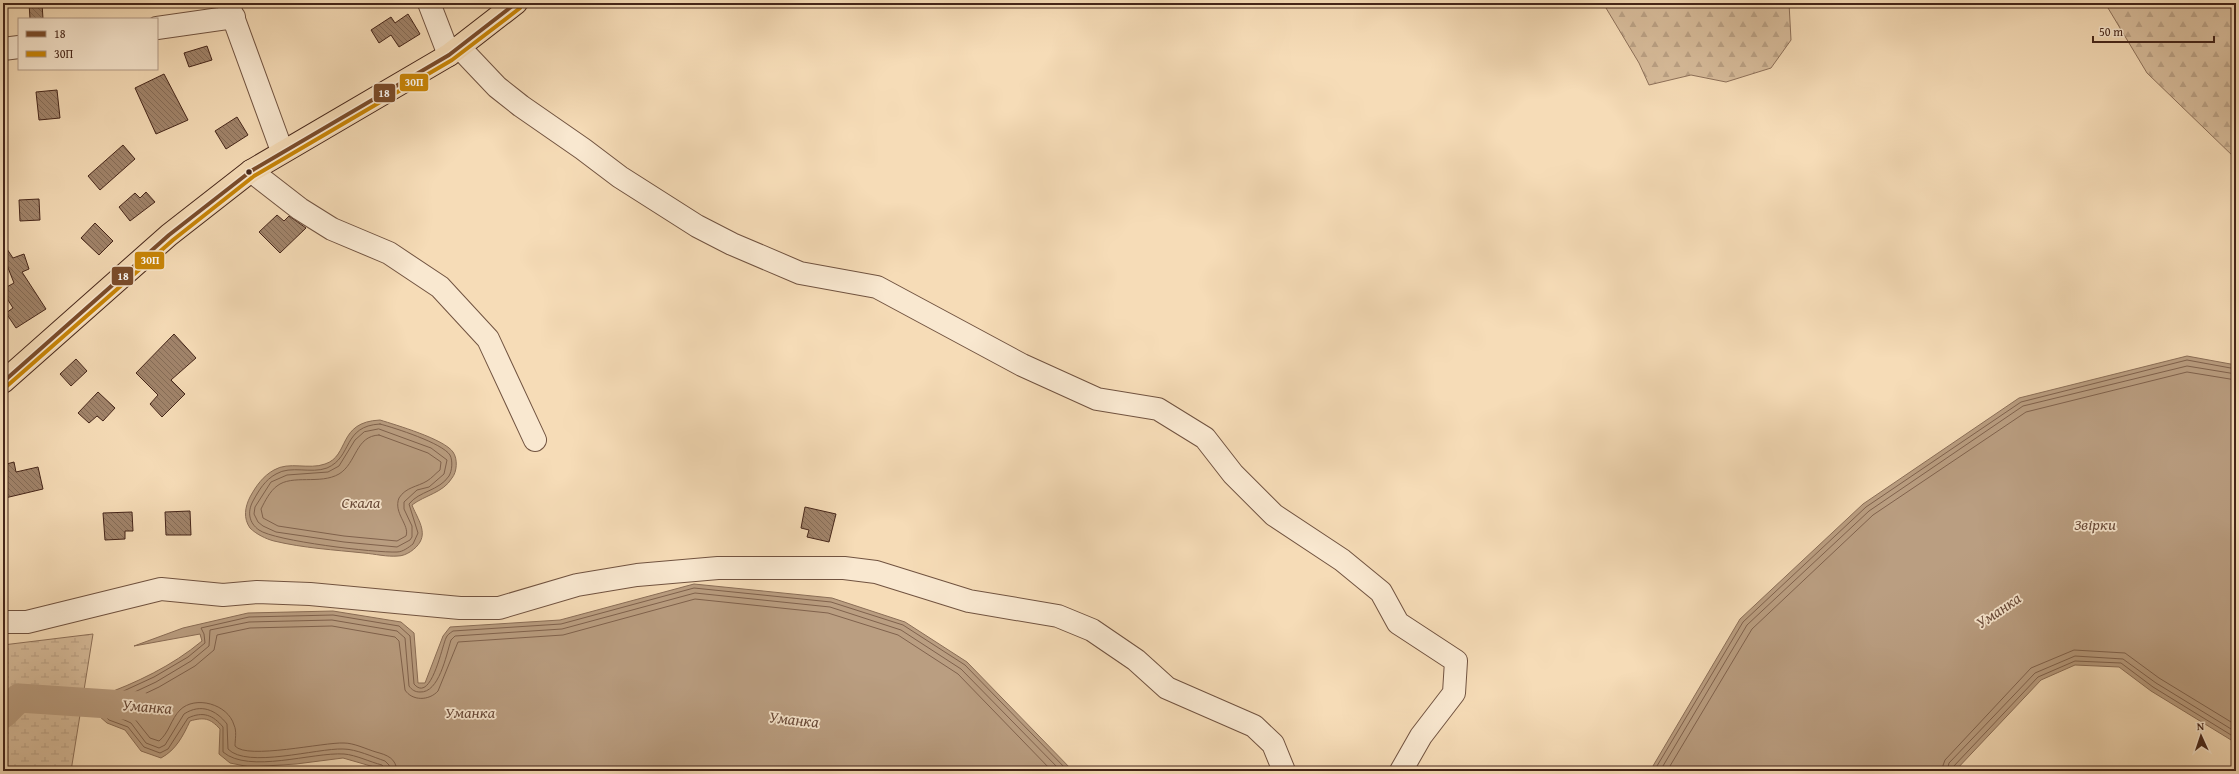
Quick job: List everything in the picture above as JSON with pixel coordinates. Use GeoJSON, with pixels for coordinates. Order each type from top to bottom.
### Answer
{"type":"FeatureCollection","features":[{"type":"Feature","properties":{"kind":"main road"},"geometry":{"type":"LineString","coordinates":[[3,382],[169,235],[251,171],[282,151],[454,51],[516,3]]}},
{"type":"Feature","properties":{"kind":"street"},"geometry":{"type":"LineString","coordinates":[[429,3],[454,51],[497,87],[620,177],[697,226],[725,241],[800,273],[877,287],[908,306],[1042,374],[1097,399],[1158,409],[1205,438],[1233,474],[1274,515],[1342,560],[1381,592],[1398,623],[1456,661],[1454,693],[1421,736],[1401,771]]}},
{"type":"Feature","properties":{"kind":"street"},"geometry":{"type":"LineString","coordinates":[[158,28],[231,10],[282,151]]}},
{"type":"Feature","properties":{"kind":"street"},"geometry":{"type":"LineString","coordinates":[[3,49],[18,47]]}},
{"type":"Feature","properties":{"kind":"street"},"geometry":{"type":"LineString","coordinates":[[251,171],[300,209],[332,229],[389,253],[440,287],[488,339],[535,440]]}},
{"type":"Feature","properties":{"kind":"street"},"geometry":{"type":"LineString","coordinates":[[3,622],[27,622],[161,589],[224,595],[257,592],[310,594],[460,608],[499,608],[577,585],[636,575],[718,568],[844,568],[876,572],[969,600],[1058,616],[1092,630],[1136,660],[1167,688],[1254,726],[1273,744],[1284,771]]}},
{"type":"Feature","properties":{"kind":"green space"},"geometry":{"type":"Polygon","coordinates":[[[1603,3],[1789,3],[1791,40],[1771,68],[1726,82],[1691,75],[1649,85],[1639,63],[1603,3]]]}},
{"type":"Feature","properties":{"kind":"green space"},"geometry":{"type":"Polygon","coordinates":[[[2105,3],[2236,3],[2236,159],[2147,73],[2105,3]]]}},
{"type":"Feature","properties":{"kind":"green space"},"geometry":{"type":"Polygon","coordinates":[[[93,634],[71,771],[3,771],[3,645],[93,634]]]}},
{"type":"Feature","properties":{"kind":"water","name":"Звірки"},"geometry":{"type":"Polygon","coordinates":[[[2187,356],[2236,365],[2236,743],[2151,691],[2119,667],[2075,665],[2041,680],[1955,771],[1650,771],[1740,619],[1863,504],[2019,398],[2187,356]]]}},
{"type":"Feature","properties":{"kind":"water","name":"Скала"},"geometry":{"type":"Polygon","coordinates":[[[380,420],[430,437],[440,442],[453,452],[456,458],[455,472],[448,483],[444,487],[412,505],[422,528],[422,537],[420,542],[413,550],[401,556],[385,556],[308,547],[264,538],[250,528],[246,520],[247,505],[255,489],[266,475],[280,467],[319,466],[325,464],[333,460],[350,433],[357,427],[366,422],[380,420]]]}},
{"type":"Feature","properties":{"kind":"water"},"geometry":{"type":"Polygon","coordinates":[[[694,584],[832,598],[905,622],[967,662],[1073,771],[388,771],[343,758],[296,764],[250,767],[230,763],[219,754],[220,729],[206,719],[190,721],[175,747],[161,758],[141,751],[125,730],[107,723],[99,716],[100,696],[166,666],[202,641],[200,634],[134,646],[183,628],[248,613],[333,611],[401,622],[414,633],[418,683],[425,683],[443,636],[450,627],[560,620],[694,584]]]}},
{"type":"Feature","properties":{"kind":"building"},"geometry":{"type":"Polygon","coordinates":[[[29,3],[42,3],[43,18],[30,18],[29,3]]]}},
{"type":"Feature","properties":{"kind":"building"},"geometry":{"type":"Polygon","coordinates":[[[408,14],[420,34],[399,47],[391,35],[379,43],[371,30],[391,17],[395,23],[408,14]]]}},
{"type":"Feature","properties":{"kind":"building"},"geometry":{"type":"Polygon","coordinates":[[[207,46],[212,60],[189,67],[184,53],[207,46]]]}},
{"type":"Feature","properties":{"kind":"building"},"geometry":{"type":"Polygon","coordinates":[[[164,74],[188,120],[156,134],[135,88],[164,74]]]}},
{"type":"Feature","properties":{"kind":"building"},"geometry":{"type":"Polygon","coordinates":[[[57,90],[60,118],[39,120],[36,92],[57,90]]]}},
{"type":"Feature","properties":{"kind":"building"},"geometry":{"type":"Polygon","coordinates":[[[237,117],[248,135],[226,149],[215,131],[237,117]]]}},
{"type":"Feature","properties":{"kind":"building"},"geometry":{"type":"Polygon","coordinates":[[[123,145],[135,159],[100,190],[88,176],[123,145]]]}},
{"type":"Feature","properties":{"kind":"building"},"geometry":{"type":"Polygon","coordinates":[[[146,192],[155,202],[130,221],[119,207],[135,193],[140,198],[146,192]]]}},
{"type":"Feature","properties":{"kind":"building"},"geometry":{"type":"Polygon","coordinates":[[[39,199],[40,220],[20,221],[19,200],[39,199]]]}},
{"type":"Feature","properties":{"kind":"building"},"geometry":{"type":"Polygon","coordinates":[[[277,215],[284,221],[289,216],[306,228],[280,253],[259,232],[277,215]]]}},
{"type":"Feature","properties":{"kind":"building"},"geometry":{"type":"Polygon","coordinates":[[[95,223],[113,241],[99,255],[81,238],[95,223]]]}},
{"type":"Feature","properties":{"kind":"building"},"geometry":{"type":"Polygon","coordinates":[[[7,249],[13,258],[24,254],[29,269],[22,272],[46,309],[16,328],[6,313],[13,308],[3,292],[3,289],[14,283],[3,255],[3,251],[7,249]]]}},
{"type":"Feature","properties":{"kind":"building"},"geometry":{"type":"Polygon","coordinates":[[[174,334],[196,358],[171,380],[185,394],[162,417],[150,404],[158,395],[136,373],[174,334]]]}},
{"type":"Feature","properties":{"kind":"building"},"geometry":{"type":"Polygon","coordinates":[[[76,359],[87,371],[71,386],[60,374],[76,359]]]}},
{"type":"Feature","properties":{"kind":"building"},"geometry":{"type":"Polygon","coordinates":[[[98,392],[115,408],[103,421],[97,416],[89,423],[78,413],[98,392]]]}},
{"type":"Feature","properties":{"kind":"building"},"geometry":{"type":"Polygon","coordinates":[[[14,462],[16,472],[38,467],[43,489],[5,498],[3,465],[14,462]]]}},
{"type":"Feature","properties":{"kind":"building"},"geometry":{"type":"Polygon","coordinates":[[[805,507],[836,514],[829,542],[807,537],[809,530],[801,528],[805,507]]]}},
{"type":"Feature","properties":{"kind":"building"},"geometry":{"type":"Polygon","coordinates":[[[190,511],[191,535],[166,535],[165,512],[190,511]]]}},
{"type":"Feature","properties":{"kind":"building"},"geometry":{"type":"Polygon","coordinates":[[[132,512],[133,531],[125,531],[125,539],[105,540],[103,513],[132,512]]]}},
{"type":"Feature","properties":{"kind":"waterway"},"geometry":{"type":"LineString","coordinates":[[3,694],[19,698]]}},
{"type":"Feature","properties":{"kind":"waterway","name":"Уманка"},"geometry":{"type":"LineString","coordinates":[[3,714],[19,698],[139,706]]}},
{"type":"Feature","properties":{"kind":"transit line","name":"18"},"geometry":{"type":"LineString","coordinates":[[3,382],[169,235],[251,171],[449,55],[516,3]]}},
{"type":"Feature","properties":{"kind":"transit line","name":"30П"},"geometry":{"type":"LineString","coordinates":[[7,386],[173,240],[254,176],[452,60],[520,8]]}}]}
